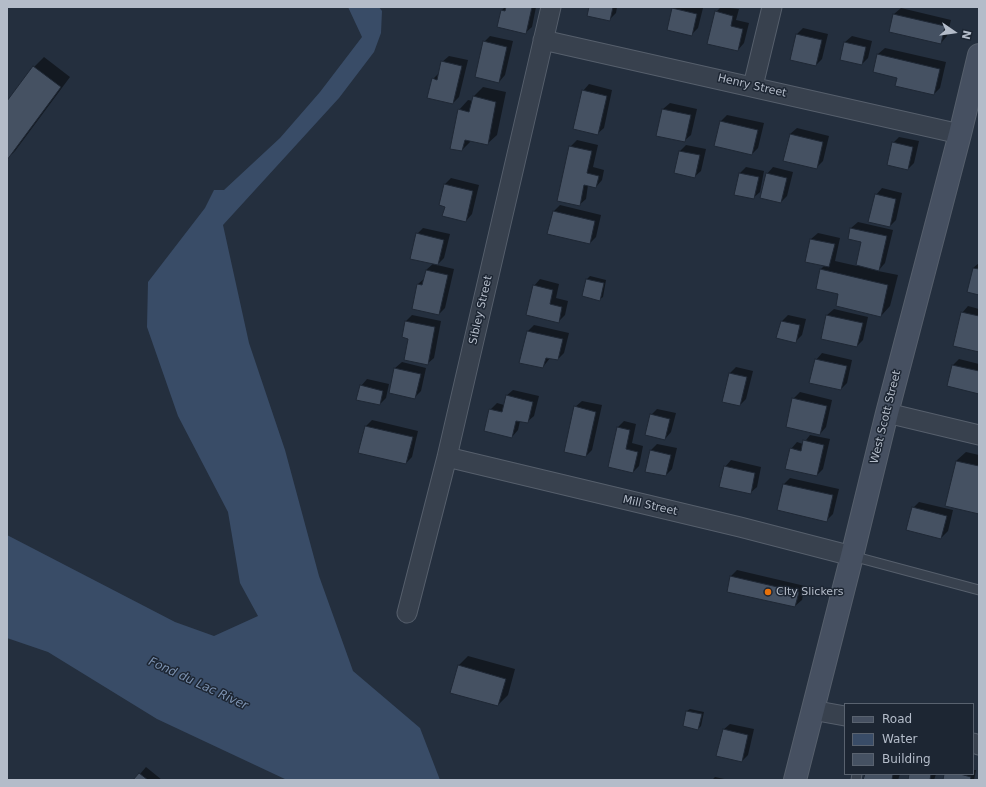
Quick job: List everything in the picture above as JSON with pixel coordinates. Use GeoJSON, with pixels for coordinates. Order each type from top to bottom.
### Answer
{"type":"FeatureCollection","features":[{"type":"Feature","properties":{"kind":"main road","name":"West Scott Street"},"geometry":{"type":"LineString","coordinates":[[795,780],[887,413],[960,134],[976,84],[979,55]]}},
{"type":"Feature","properties":{"kind":"street","name":"Sibley Street"},"geometry":{"type":"LineString","coordinates":[[407,613],[447,457],[551,7]]}},
{"type":"Feature","properties":{"kind":"street"},"geometry":{"type":"LineString","coordinates":[[753,86],[772,7]]}},
{"type":"Feature","properties":{"kind":"street","name":"Henry Street"},"geometry":{"type":"LineString","coordinates":[[543,40],[753,86],[960,134]]}},
{"type":"Feature","properties":{"kind":"street"},"geometry":{"type":"LineString","coordinates":[[887,413],[979,436]]}},
{"type":"Feature","properties":{"kind":"street","name":"Mill Street"},"geometry":{"type":"LineString","coordinates":[[447,457],[740,527],[852,556]]}},
{"type":"Feature","properties":{"kind":"street"},"geometry":{"type":"LineString","coordinates":[[812,710],[844,716]]}},
{"type":"Feature","properties":{"kind":"lane"},"geometry":{"type":"LineString","coordinates":[[852,556],[979,590]]}},
{"type":"Feature","properties":{"kind":"water","name":"Fond du Lac River"},"geometry":{"type":"Polygon","coordinates":[[[348,7],[379,7],[382,11],[381,33],[374,52],[339,98],[223,225],[249,343],[285,450],[319,576],[353,671],[420,728],[440,780],[287,780],[157,719],[48,652],[7,638],[7,535],[175,622],[214,636],[258,616],[240,583],[228,512],[178,416],[147,327],[148,282],[205,208],[214,190],[224,190],[280,138],[320,92],[362,37],[348,7]]]}},
{"type":"Feature","properties":{"kind":"building"},"geometry":{"type":"Polygon","coordinates":[[[506,7],[532,7],[526,34],[497,27],[501,10],[505,11],[506,7]]]}},
{"type":"Feature","properties":{"kind":"building"},"geometry":{"type":"Polygon","coordinates":[[[589,7],[613,7],[610,21],[587,16],[589,7]]]}},
{"type":"Feature","properties":{"kind":"building"},"geometry":{"type":"Polygon","coordinates":[[[672,8],[697,14],[692,36],[667,30],[672,8]]]}},
{"type":"Feature","properties":{"kind":"building"},"geometry":{"type":"Polygon","coordinates":[[[715,11],[733,16],[731,26],[743,29],[738,51],[707,44],[715,11]]]}},
{"type":"Feature","properties":{"kind":"building"},"geometry":{"type":"Polygon","coordinates":[[[893,14],[945,26],[941,44],[889,32],[893,14]]]}},
{"type":"Feature","properties":{"kind":"building"},"geometry":{"type":"Polygon","coordinates":[[[796,34],[822,40],[816,66],[790,60],[796,34]]]}},
{"type":"Feature","properties":{"kind":"building"},"geometry":{"type":"Polygon","coordinates":[[[483,41],[507,47],[499,83],[475,77],[483,41]]]}},
{"type":"Feature","properties":{"kind":"building"},"geometry":{"type":"Polygon","coordinates":[[[844,42],[866,47],[862,65],[840,60],[844,42]]]}},
{"type":"Feature","properties":{"kind":"building"},"geometry":{"type":"Polygon","coordinates":[[[877,54],[940,69],[934,95],[895,86],[897,78],[873,72],[877,54]]]}},
{"type":"Feature","properties":{"kind":"building"},"geometry":{"type":"Polygon","coordinates":[[[441,61],[462,66],[453,104],[427,98],[432,78],[437,80],[441,61]]]}},
{"type":"Feature","properties":{"kind":"building"},"geometry":{"type":"Polygon","coordinates":[[[33,66],[61,87],[7,160],[7,101],[33,66]]]}},
{"type":"Feature","properties":{"kind":"building"},"geometry":{"type":"Polygon","coordinates":[[[582,90],[607,96],[598,135],[573,129],[582,90]]]}},
{"type":"Feature","properties":{"kind":"building"},"geometry":{"type":"Polygon","coordinates":[[[473,96],[496,102],[488,145],[465,140],[462,151],[450,149],[458,109],[469,112],[473,96]]]}},
{"type":"Feature","properties":{"kind":"building"},"geometry":{"type":"Polygon","coordinates":[[[662,109],[691,115],[685,142],[656,136],[662,109]]]}},
{"type":"Feature","properties":{"kind":"building"},"geometry":{"type":"Polygon","coordinates":[[[720,121],[758,130],[752,155],[714,146],[720,121]]]}},
{"type":"Feature","properties":{"kind":"building"},"geometry":{"type":"Polygon","coordinates":[[[790,134],[823,142],[817,169],[783,161],[790,134]]]}},
{"type":"Feature","properties":{"kind":"building"},"geometry":{"type":"Polygon","coordinates":[[[892,142],[913,147],[908,170],[887,165],[892,142]]]}},
{"type":"Feature","properties":{"kind":"building"},"geometry":{"type":"Polygon","coordinates":[[[569,146],[592,151],[587,173],[599,176],[596,188],[584,185],[580,206],[557,201],[569,146]]]}},
{"type":"Feature","properties":{"kind":"building"},"geometry":{"type":"Polygon","coordinates":[[[679,151],[700,155],[695,178],[674,173],[679,151]]]}},
{"type":"Feature","properties":{"kind":"building"},"geometry":{"type":"Polygon","coordinates":[[[739,173],[759,177],[754,199],[734,195],[739,173]]]}},
{"type":"Feature","properties":{"kind":"building"},"geometry":{"type":"Polygon","coordinates":[[[766,173],[787,178],[781,203],[760,198],[766,173]]]}},
{"type":"Feature","properties":{"kind":"building"},"geometry":{"type":"Polygon","coordinates":[[[444,184],[473,191],[466,222],[442,216],[445,207],[439,205],[444,184]]]}},
{"type":"Feature","properties":{"kind":"building"},"geometry":{"type":"Polygon","coordinates":[[[875,194],[896,199],[890,227],[868,222],[875,194]]]}},
{"type":"Feature","properties":{"kind":"building"},"geometry":{"type":"Polygon","coordinates":[[[553,211],[595,221],[590,244],[547,234],[553,211]]]}},
{"type":"Feature","properties":{"kind":"building"},"geometry":{"type":"Polygon","coordinates":[[[850,228],[887,236],[879,271],[856,265],[861,242],[848,239],[850,228]]]}},
{"type":"Feature","properties":{"kind":"building"},"geometry":{"type":"Polygon","coordinates":[[[416,233],[444,240],[438,265],[410,259],[416,233]]]}},
{"type":"Feature","properties":{"kind":"building"},"geometry":{"type":"Polygon","coordinates":[[[810,239],[835,244],[829,267],[805,262],[810,239]]]}},
{"type":"Feature","properties":{"kind":"building"},"geometry":{"type":"Polygon","coordinates":[[[973,268],[979,269],[979,295],[967,292],[973,268]]]}},
{"type":"Feature","properties":{"kind":"building"},"geometry":{"type":"Polygon","coordinates":[[[820,269],[888,285],[881,317],[836,306],[838,294],[816,289],[820,269]]]}},
{"type":"Feature","properties":{"kind":"building"},"geometry":{"type":"Polygon","coordinates":[[[426,270],[448,275],[439,315],[412,309],[417,284],[422,285],[426,270]]]}},
{"type":"Feature","properties":{"kind":"building"},"geometry":{"type":"Polygon","coordinates":[[[586,279],[604,283],[600,301],[582,296],[586,279]]]}},
{"type":"Feature","properties":{"kind":"building"},"geometry":{"type":"Polygon","coordinates":[[[533,285],[553,290],[550,304],[562,307],[559,323],[526,315],[533,285]]]}},
{"type":"Feature","properties":{"kind":"building"},"geometry":{"type":"Polygon","coordinates":[[[961,312],[979,316],[979,352],[953,346],[961,312]]]}},
{"type":"Feature","properties":{"kind":"building"},"geometry":{"type":"Polygon","coordinates":[[[826,315],[863,323],[857,347],[821,339],[826,315]]]}},
{"type":"Feature","properties":{"kind":"building"},"geometry":{"type":"Polygon","coordinates":[[[405,321],[435,327],[428,365],[404,360],[408,339],[402,337],[405,321]]]}},
{"type":"Feature","properties":{"kind":"building"},"geometry":{"type":"Polygon","coordinates":[[[781,321],[800,325],[796,343],[776,338],[781,321]]]}},
{"type":"Feature","properties":{"kind":"building"},"geometry":{"type":"Polygon","coordinates":[[[527,331],[563,339],[558,360],[546,358],[543,368],[519,363],[527,331]]]}},
{"type":"Feature","properties":{"kind":"building"},"geometry":{"type":"Polygon","coordinates":[[[815,359],[847,366],[841,390],[809,383],[815,359]]]}},
{"type":"Feature","properties":{"kind":"building"},"geometry":{"type":"Polygon","coordinates":[[[952,365],[979,371],[979,394],[947,386],[952,365]]]}},
{"type":"Feature","properties":{"kind":"building"},"geometry":{"type":"Polygon","coordinates":[[[394,368],[421,374],[415,399],[389,393],[394,368]]]}},
{"type":"Feature","properties":{"kind":"building"},"geometry":{"type":"Polygon","coordinates":[[[729,373],[747,377],[740,406],[722,402],[729,373]]]}},
{"type":"Feature","properties":{"kind":"building"},"geometry":{"type":"Polygon","coordinates":[[[360,385],[383,391],[380,405],[356,400],[360,385]]]}},
{"type":"Feature","properties":{"kind":"building"},"geometry":{"type":"Polygon","coordinates":[[[506,395],[533,402],[528,423],[516,421],[512,438],[484,431],[489,409],[502,412],[506,395]]]}},
{"type":"Feature","properties":{"kind":"building"},"geometry":{"type":"Polygon","coordinates":[[[792,398],[827,406],[820,435],[786,427],[792,398]]]}},
{"type":"Feature","properties":{"kind":"building"},"geometry":{"type":"Polygon","coordinates":[[[574,406],[596,412],[586,457],[564,452],[574,406]]]}},
{"type":"Feature","properties":{"kind":"building"},"geometry":{"type":"Polygon","coordinates":[[[650,414],[670,419],[665,440],[645,435],[650,414]]]}},
{"type":"Feature","properties":{"kind":"building"},"geometry":{"type":"Polygon","coordinates":[[[365,426],[413,437],[406,464],[358,453],[365,426]]]}},
{"type":"Feature","properties":{"kind":"building"},"geometry":{"type":"Polygon","coordinates":[[[617,427],[630,430],[626,449],[638,452],[633,473],[608,467],[617,427]]]}},
{"type":"Feature","properties":{"kind":"building"},"geometry":{"type":"Polygon","coordinates":[[[803,440],[824,445],[817,476],[785,469],[790,448],[801,451],[803,440]]]}},
{"type":"Feature","properties":{"kind":"building"},"geometry":{"type":"Polygon","coordinates":[[[650,450],[671,455],[666,476],[645,472],[650,450]]]}},
{"type":"Feature","properties":{"kind":"building"},"geometry":{"type":"Polygon","coordinates":[[[956,461],[979,466],[979,514],[945,506],[956,461]]]}},
{"type":"Feature","properties":{"kind":"building"},"geometry":{"type":"Polygon","coordinates":[[[724,466],[755,473],[751,494],[719,487],[724,466]]]}},
{"type":"Feature","properties":{"kind":"building"},"geometry":{"type":"Polygon","coordinates":[[[783,484],[833,495],[827,522],[777,510],[783,484]]]}},
{"type":"Feature","properties":{"kind":"building"},"geometry":{"type":"Polygon","coordinates":[[[912,507],[947,516],[941,539],[906,530],[912,507]]]}},
{"type":"Feature","properties":{"kind":"building"},"geometry":{"type":"Polygon","coordinates":[[[730,576],[799,592],[795,607],[727,592],[730,576]]]}},
{"type":"Feature","properties":{"kind":"building"},"geometry":{"type":"Polygon","coordinates":[[[458,665],[506,679],[498,706],[450,693],[458,665]]]}},
{"type":"Feature","properties":{"kind":"building"},"geometry":{"type":"Polygon","coordinates":[[[686,711],[702,714],[698,730],[683,726],[686,711]]]}},
{"type":"Feature","properties":{"kind":"building"},"geometry":{"type":"Polygon","coordinates":[[[723,729],[748,735],[742,762],[716,756],[723,729]]]}},
{"type":"Feature","properties":{"kind":"building"},"geometry":{"type":"Polygon","coordinates":[[[139,773],[148,780],[133,780],[139,773]]]}},
{"type":"Feature","properties":{"kind":"building"},"geometry":{"type":"Polygon","coordinates":[[[865,775],[893,775],[892,780],[863,780],[865,775]]]}},
{"type":"Feature","properties":{"kind":"building"},"geometry":{"type":"Polygon","coordinates":[[[909,775],[931,775],[930,780],[908,780],[909,775]]]}},
{"type":"Feature","properties":{"kind":"building"},"geometry":{"type":"Polygon","coordinates":[[[944,775],[964,775],[971,777],[970,780],[943,780],[944,775]]]}},
{"type":"Feature","properties":{"kind":"place","name":"CIty Slickers"},"geometry":{"type":"Point","coordinates":[768,592]}}]}
